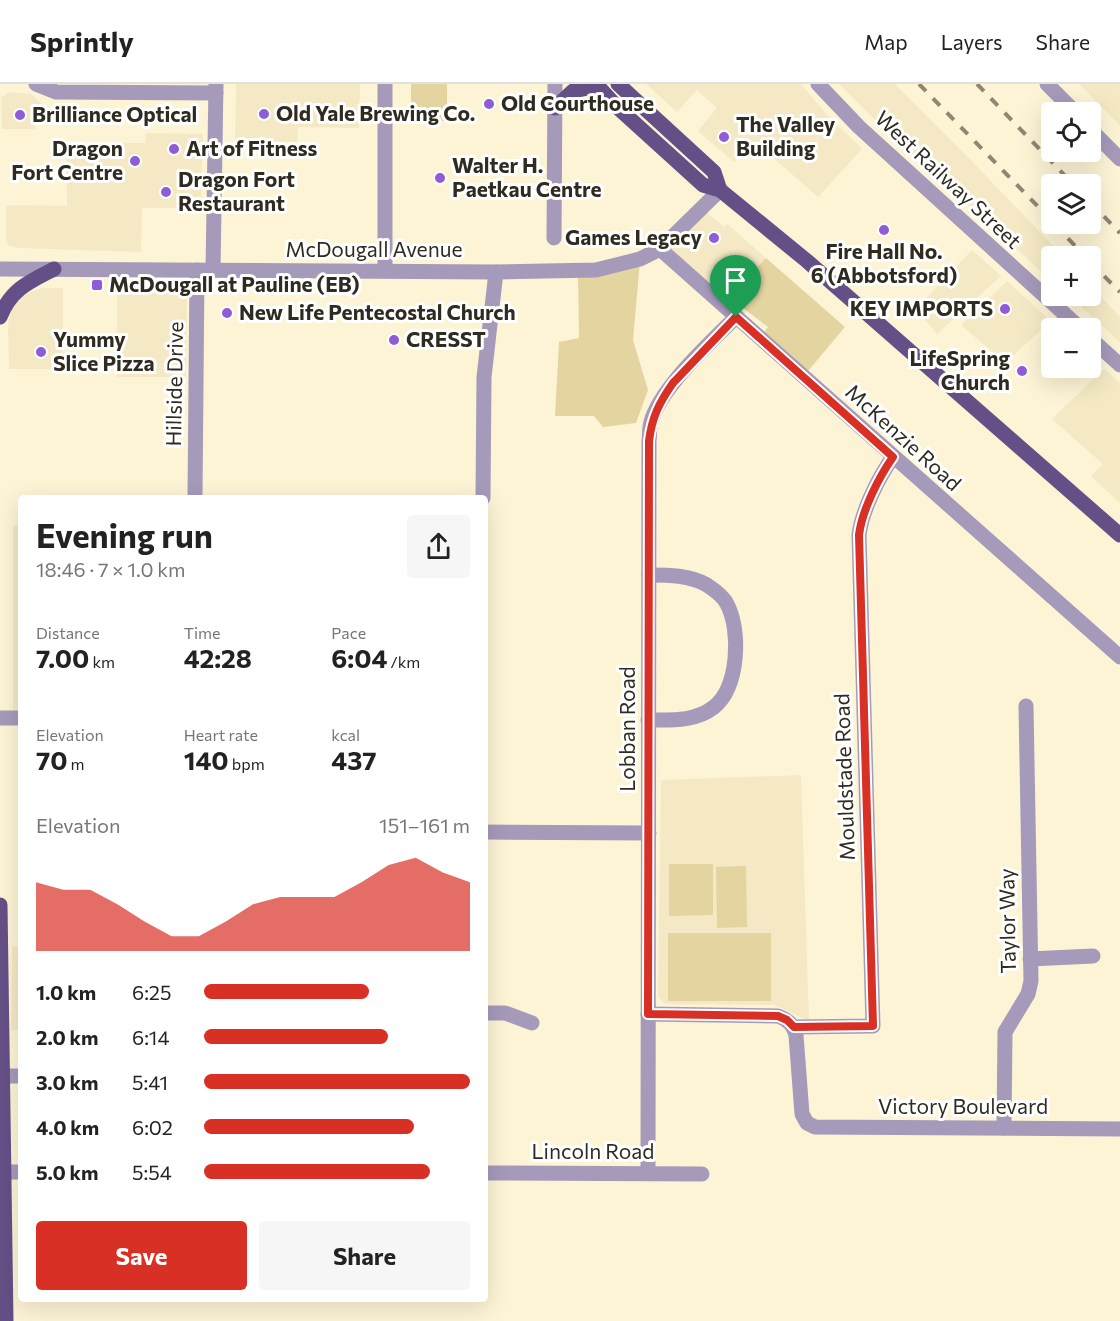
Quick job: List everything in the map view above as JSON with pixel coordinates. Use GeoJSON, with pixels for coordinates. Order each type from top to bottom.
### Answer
{"type":"FeatureCollection","features":[{"type":"Feature","properties":{"kind":"main road"},"geometry":{"type":"LineString","coordinates":[[555,108],[573,91],[597,85],[617,107],[703,185],[720,190],[807,261],[1120,535]]}},
{"type":"Feature","properties":{"kind":"main road"},"geometry":{"type":"LineString","coordinates":[[621,85],[714,172],[720,190]]}},
{"type":"Feature","properties":{"kind":"main road"},"geometry":{"type":"LineString","coordinates":[[0,317],[5,303],[21,286],[54,269]]}},
{"type":"Feature","properties":{"kind":"main road"},"geometry":{"type":"LineString","coordinates":[[0,905],[4,1319]]}},
{"type":"Feature","properties":{"kind":"street"},"geometry":{"type":"LineString","coordinates":[[36,84],[56,92],[216,89],[213,270]]}},
{"type":"Feature","properties":{"kind":"street"},"geometry":{"type":"LineString","coordinates":[[385,84],[385,270]]}},
{"type":"Feature","properties":{"kind":"street"},"geometry":{"type":"LineString","coordinates":[[554,237],[555,84]]}},
{"type":"Feature","properties":{"kind":"street","name":"West Railway Street"},"geometry":{"type":"LineString","coordinates":[[818,84],[866,134],[1069,318]]}},
{"type":"Feature","properties":{"kind":"street"},"geometry":{"type":"LineString","coordinates":[[1047,84],[1065,102]]}},
{"type":"Feature","properties":{"kind":"street"},"geometry":{"type":"LineString","coordinates":[[1101,140],[1120,159]]}},
{"type":"Feature","properties":{"kind":"street","name":"McDougall Avenue"},"geometry":{"type":"LineString","coordinates":[[0,269],[496,272],[596,270],[630,262],[660,249],[720,190]]}},
{"type":"Feature","properties":{"kind":"street","name":"McKenzie Road"},"geometry":{"type":"LineString","coordinates":[[660,249],[1120,657]]}},
{"type":"Feature","properties":{"kind":"street","name":"Hillside Drive"},"geometry":{"type":"LineString","coordinates":[[195,495],[197,270]]}},
{"type":"Feature","properties":{"kind":"street"},"geometry":{"type":"LineString","coordinates":[[483,495],[484,377],[496,272]]}},
{"type":"Feature","properties":{"kind":"street","name":"Lobban Road"},"geometry":{"type":"LineString","coordinates":[[648,1173],[649,441],[651,422],[673,383],[736,317]]}},
{"type":"Feature","properties":{"kind":"street"},"geometry":{"type":"LineString","coordinates":[[1101,348],[1120,365]]}},
{"type":"Feature","properties":{"kind":"street","name":"Mouldstade Road"},"geometry":{"type":"LineString","coordinates":[[794,1027],[873,1026],[859,535],[865,512],[893,457]]}},
{"type":"Feature","properties":{"kind":"street"},"geometry":{"type":"LineString","coordinates":[[648,720],[685,720],[714,707],[730,686],[735,664],[735,630],[727,602],[708,586],[693,578],[649,575]]}},
{"type":"Feature","properties":{"kind":"street","name":"Taylor Way"},"geometry":{"type":"LineString","coordinates":[[1004,1128],[1005,1032],[1028,994],[1031,981],[1026,706]]}},
{"type":"Feature","properties":{"kind":"street"},"geometry":{"type":"LineString","coordinates":[[0,718],[18,718]]}},
{"type":"Feature","properties":{"kind":"street"},"geometry":{"type":"LineString","coordinates":[[488,832],[649,833]]}},
{"type":"Feature","properties":{"kind":"street"},"geometry":{"type":"LineString","coordinates":[[1030,959],[1094,956]]}},
{"type":"Feature","properties":{"kind":"street"},"geometry":{"type":"LineString","coordinates":[[488,1013],[505,1013],[532,1023]]}},
{"type":"Feature","properties":{"kind":"street"},"geometry":{"type":"LineString","coordinates":[[648,1014],[778,1016],[787,1020],[794,1027]]}},
{"type":"Feature","properties":{"kind":"street","name":"Victory Boulevard"},"geometry":{"type":"LineString","coordinates":[[794,1027],[804,1125],[815,1127],[1120,1129]]}},
{"type":"Feature","properties":{"kind":"street"},"geometry":{"type":"LineString","coordinates":[[2,1076],[18,1076]]}},
{"type":"Feature","properties":{"kind":"street"},"geometry":{"type":"LineString","coordinates":[[4,1172],[18,1172]]}},
{"type":"Feature","properties":{"kind":"street","name":"Lincoln Road"},"geometry":{"type":"LineString","coordinates":[[488,1173],[702,1174]]}},
{"type":"Feature","properties":{"kind":"shaded area"},"geometry":{"type":"Polygon","coordinates":[[[236,84],[360,84],[359,128],[298,127],[297,142],[235,141],[236,84]]]}},
{"type":"Feature","properties":{"kind":"shaded area"},"geometry":{"type":"Polygon","coordinates":[[[411,84],[447,84],[447,121],[411,121],[411,84]]]}},
{"type":"Feature","properties":{"kind":"shaded area"},"geometry":{"type":"Polygon","coordinates":[[[646,84],[801,84],[830,118],[862,149],[818,197],[754,141],[734,162],[698,131],[717,108],[697,90],[677,112],[646,84]]]}},
{"type":"Feature","properties":{"kind":"shaded area"},"geometry":{"type":"Polygon","coordinates":[[[839,84],[895,84],[1053,246],[1041,246],[1041,271],[899,144],[839,84]]]}},
{"type":"Feature","properties":{"kind":"shaded area"},"geometry":{"type":"Polygon","coordinates":[[[1079,84],[1120,84],[1120,126],[1101,106],[1101,102],[1097,102],[1079,84]]]}},
{"type":"Feature","properties":{"kind":"shaded area"},"geometry":{"type":"Polygon","coordinates":[[[9,92],[31,94],[42,104],[35,104],[35,129],[2,129],[1,98],[9,92]]]}},
{"type":"Feature","properties":{"kind":"shaded area","name":"Dragon Fort Centre"},"geometry":{"type":"Polygon","coordinates":[[[146,133],[203,134],[201,208],[142,208],[141,252],[19,248],[10,246],[6,242],[6,205],[67,206],[66,143],[145,143],[146,133]]]}},
{"type":"Feature","properties":{"kind":"shaded area"},"geometry":{"type":"Polygon","coordinates":[[[703,209],[724,227],[727,224],[766,258],[743,283],[734,301],[721,302],[663,249],[703,209]]]}},
{"type":"Feature","properties":{"kind":"shaded area"},"geometry":{"type":"Polygon","coordinates":[[[972,250],[1001,276],[937,334],[916,309],[972,250]]]}},
{"type":"Feature","properties":{"kind":"shaded area"},"geometry":{"type":"Polygon","coordinates":[[[766,258],[845,327],[808,371],[764,332],[768,327],[734,301],[743,283],[766,258]]]}},
{"type":"Feature","properties":{"kind":"shaded area"},"geometry":{"type":"Polygon","coordinates":[[[640,261],[633,340],[648,390],[636,423],[603,427],[594,416],[555,416],[559,342],[579,338],[578,273],[640,261]]]}},
{"type":"Feature","properties":{"kind":"shaded area"},"geometry":{"type":"Polygon","coordinates":[[[1007,281],[1048,318],[1041,318],[1041,330],[1005,363],[961,325],[1007,281]]]}},
{"type":"Feature","properties":{"kind":"shaded area"},"geometry":{"type":"Polygon","coordinates":[[[43,288],[63,288],[63,369],[9,369],[8,324],[12,308],[27,293],[43,288]]]}},
{"type":"Feature","properties":{"kind":"shaded area"},"geometry":{"type":"Polygon","coordinates":[[[117,289],[183,290],[187,295],[186,377],[117,377],[117,289]]]}},
{"type":"Feature","properties":{"kind":"shaded area"},"geometry":{"type":"Polygon","coordinates":[[[1101,297],[1120,317],[1120,342],[1101,325],[1101,318],[1093,318],[1080,306],[1101,306],[1101,297]]]}},
{"type":"Feature","properties":{"kind":"shaded area"},"geometry":{"type":"Polygon","coordinates":[[[1104,369],[1120,383],[1120,503],[1091,476],[1103,464],[1052,419],[1095,378],[1101,378],[1101,372],[1104,369]]]}},
{"type":"Feature","properties":{"kind":"shaded area"},"geometry":{"type":"Polygon","coordinates":[[[13,526],[18,526],[18,711],[13,711],[13,526]]]}},
{"type":"Feature","properties":{"kind":"shaded area"},"geometry":{"type":"Polygon","coordinates":[[[801,775],[809,1021],[775,1005],[665,1004],[658,997],[661,780],[801,775]]]}},
{"type":"Feature","properties":{"kind":"shaded area"},"geometry":{"type":"Polygon","coordinates":[[[669,864],[713,864],[713,915],[669,916],[669,864]]]}},
{"type":"Feature","properties":{"kind":"shaded area"},"geometry":{"type":"Polygon","coordinates":[[[746,866],[747,927],[717,928],[716,867],[746,866]]]}},
{"type":"Feature","properties":{"kind":"shaded area"},"geometry":{"type":"Polygon","coordinates":[[[668,933],[771,933],[771,1001],[668,1001],[668,933]]]}},
{"type":"Feature","properties":{"kind":"shaded area"},"geometry":{"type":"Polygon","coordinates":[[[12,946],[18,947],[18,1030],[11,1030],[12,946]]]}},
{"type":"Feature","properties":{"kind":"railway"},"geometry":{"type":"LineString","coordinates":[[919,84],[1041,210]]}},
{"type":"Feature","properties":{"kind":"railway"},"geometry":{"type":"LineString","coordinates":[[977,84],[1063,174]]}},
{"type":"Feature","properties":{"kind":"railway"},"geometry":{"type":"LineString","coordinates":[[1101,213],[1120,233]]}},
{"type":"Feature","properties":{"kind":"railway"},"geometry":{"type":"LineString","coordinates":[[1064,234],[1075,246]]}},
{"type":"Feature","properties":{"kind":"railway"},"geometry":{"type":"LineString","coordinates":[[1101,273],[1120,292]]}},
{"type":"Feature","properties":{"kind":"place","name":"Old Courthouse"},"geometry":{"type":"Point","coordinates":[489,104]}},
{"type":"Feature","properties":{"kind":"place","name":"Old Yale Brewing Co."},"geometry":{"type":"Point","coordinates":[264,114]}},
{"type":"Feature","properties":{"kind":"place","name":"Brilliance Optical"},"geometry":{"type":"Point","coordinates":[20,115]}},
{"type":"Feature","properties":{"kind":"place","name":"The Valley Building"},"geometry":{"type":"Point","coordinates":[724,137]}},
{"type":"Feature","properties":{"kind":"place","name":"Art of Fitness"},"geometry":{"type":"Point","coordinates":[174,149]}},
{"type":"Feature","properties":{"kind":"place","name":"Dragon Fort Centre"},"geometry":{"type":"Point","coordinates":[135,161]}},
{"type":"Feature","properties":{"kind":"place","name":"Walter H. Paetkau Centre"},"geometry":{"type":"Point","coordinates":[440,178]}},
{"type":"Feature","properties":{"kind":"place","name":"Dragon Fort Restaurant"},"geometry":{"type":"Point","coordinates":[166,192]}},
{"type":"Feature","properties":{"kind":"place","name":"Fire Hall No. 6 (Abbotsford)"},"geometry":{"type":"Point","coordinates":[884,230]}},
{"type":"Feature","properties":{"kind":"place","name":"Games Legacy"},"geometry":{"type":"Point","coordinates":[714,238]}},
{"type":"Feature","properties":{"kind":"place","name":"McDougall at Pauline (EB)"},"geometry":{"type":"Point","coordinates":[97,285]}},
{"type":"Feature","properties":{"kind":"place","name":"KEY IMPORTS"},"geometry":{"type":"Point","coordinates":[1005,309]}},
{"type":"Feature","properties":{"kind":"place","name":"New Life Pentecostal Church"},"geometry":{"type":"Point","coordinates":[227,313]}},
{"type":"Feature","properties":{"kind":"place","name":"CRESST"},"geometry":{"type":"Point","coordinates":[394,340]}},
{"type":"Feature","properties":{"kind":"place","name":"Yummy Slice Pizza"},"geometry":{"type":"Point","coordinates":[41,352]}},
{"type":"Feature","properties":{"kind":"place","name":"LifeSpring Church"},"geometry":{"type":"Point","coordinates":[1022,371]}},
{"type":"Feature","properties":{"kind":"route"},"geometry":{"type":"LineString","coordinates":[[736,317],[893,457],[865,512],[859,535],[873,1026],[794,1027],[787,1020],[778,1016],[648,1014],[649,441],[651,422],[673,383],[736,317]]}}]}
